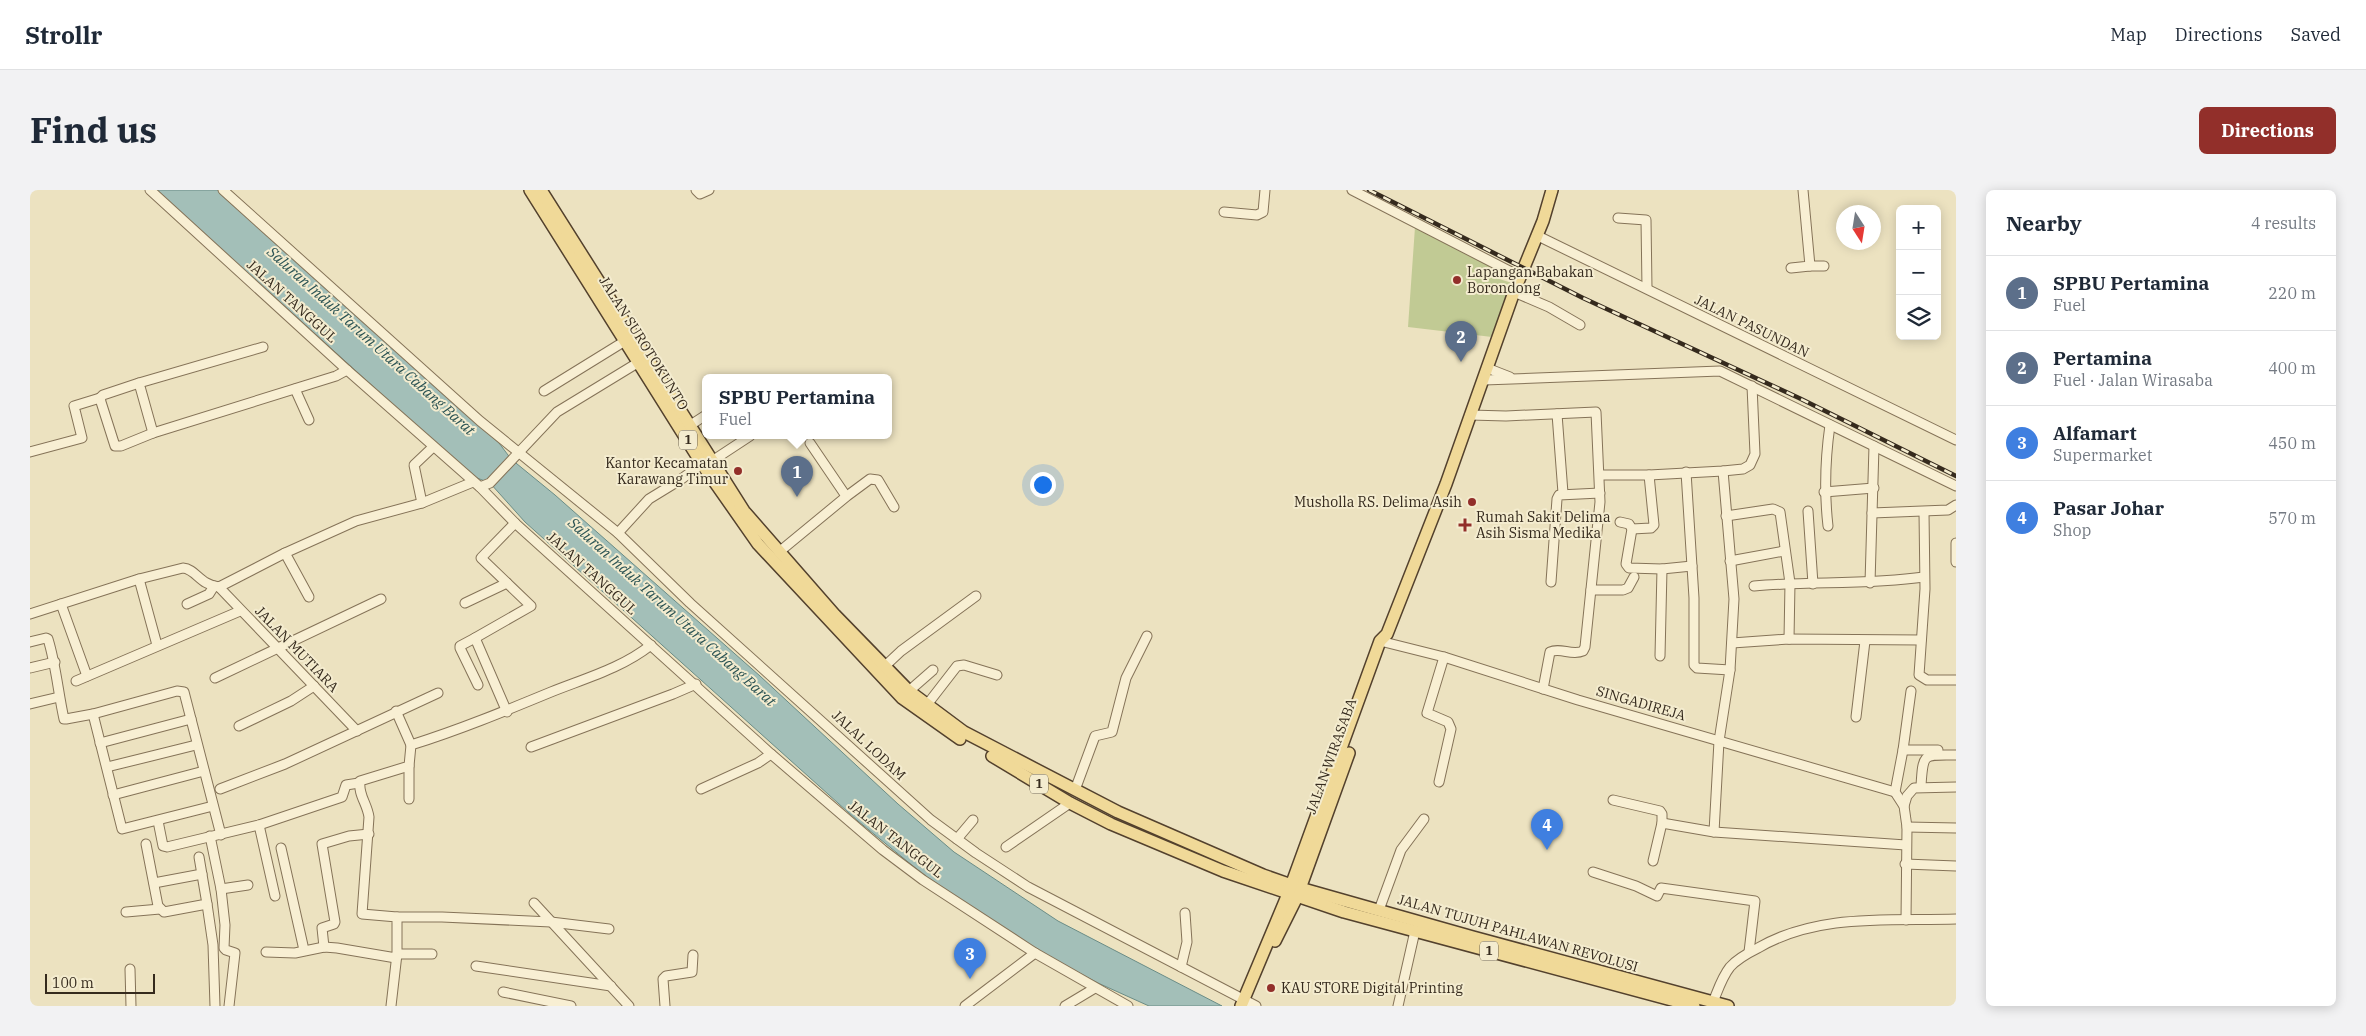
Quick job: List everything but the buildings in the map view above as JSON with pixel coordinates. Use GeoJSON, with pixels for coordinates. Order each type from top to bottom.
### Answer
{"type":"FeatureCollection","features":[{"type":"Feature","properties":{"kind":"main road","name":"JALAN SUROTOKUNTO"},"geometry":{"type":"LineString","coordinates":[[530,190],[638,362],[698,448],[758,544],[885,666]]}},
{"type":"Feature","properties":{"kind":"main road","name":"JALAN SUROTOKUNTO"},"geometry":{"type":"LineString","coordinates":[[541,190],[689,426],[698,448]]}},
{"type":"Feature","properties":{"kind":"main road","name":"JALAN WIRASABA"},"geometry":{"type":"LineString","coordinates":[[1247,1004],[1294,891],[1344,744],[1446,484],[1514,292],[1538,236],[1552,190]]}},
{"type":"Feature","properties":{"kind":"main road","name":"JALAN SUROTOKUNTO"},"geometry":{"type":"LineString","coordinates":[[707,462],[744,511],[779,552],[802,586],[872,668],[921,713],[961,739],[1070,803]]}},
{"type":"Feature","properties":{"kind":"main road","name":"1"},"geometry":{"type":"LineString","coordinates":[[885,666],[926,706],[964,732],[1075,790],[1294,891]]}},
{"type":"Feature","properties":{"kind":"main road","name":"1"},"geometry":{"type":"LineString","coordinates":[[1070,803],[1111,824],[1223,871],[1294,891]]}},
{"type":"Feature","properties":{"kind":"main road","name":"JALAN TUJUH PAHLAWAN REVOLUSI"},"geometry":{"type":"LineString","coordinates":[[1294,891],[1379,910],[1728,1006]]}},
{"type":"Feature","properties":{"kind":"main road","name":"JALAN TUJUH PAHLAWAN REVOLUSI"},"geometry":{"type":"LineString","coordinates":[[1294,891],[1415,931],[1694,1006]]}},
{"type":"Feature","properties":{"kind":"street","name":"JALAN TANGGUL"},"geometry":{"type":"LineString","coordinates":[[150,190],[347,370],[477,485],[515,524],[696,684],[771,754],[883,850],[923,880],[1035,953],[1128,1006]]}},
{"type":"Feature","properties":{"kind":"street","name":"JALAL LODAM"},"geometry":{"type":"LineString","coordinates":[[223,190],[480,421],[515,456],[618,533],[690,603],[931,820],[957,840],[1028,887],[1181,967],[1247,1004]]}},
{"type":"Feature","properties":{"kind":"street"},"geometry":{"type":"LineString","coordinates":[[696,190],[702,194],[709,190]]}},
{"type":"Feature","properties":{"kind":"street"},"geometry":{"type":"LineString","coordinates":[[1224,212],[1257,215],[1263,212],[1265,190]]}},
{"type":"Feature","properties":{"kind":"street"},"geometry":{"type":"LineString","coordinates":[[1352,190],[1521,277]]}},
{"type":"Feature","properties":{"kind":"street"},"geometry":{"type":"LineString","coordinates":[[1803,190],[1810,266]]}},
{"type":"Feature","properties":{"kind":"street"},"geometry":{"type":"LineString","coordinates":[[1618,218],[1646,220],[1647,288]]}},
{"type":"Feature","properties":{"kind":"street","name":"JALAN PASUNDAN"},"geometry":{"type":"LineString","coordinates":[[1538,236],[1956,440]]}},
{"type":"Feature","properties":{"kind":"street"},"geometry":{"type":"LineString","coordinates":[[1791,268],[1824,266]]}},
{"type":"Feature","properties":{"kind":"street"},"geometry":{"type":"LineString","coordinates":[[1514,292],[1549,307],[1580,325]]}},
{"type":"Feature","properties":{"kind":"street"},"geometry":{"type":"LineString","coordinates":[[544,391],[625,341]]}},
{"type":"Feature","properties":{"kind":"street"},"geometry":{"type":"LineString","coordinates":[[30,452],[82,438],[74,406],[100,398],[118,388],[263,347]]}},
{"type":"Feature","properties":{"kind":"street"},"geometry":{"type":"LineString","coordinates":[[187,604],[209,594],[216,587],[356,521],[422,503],[477,485],[490,483],[532,436],[557,412],[638,362]]}},
{"type":"Feature","properties":{"kind":"street"},"geometry":{"type":"LineString","coordinates":[[1487,368],[1514,379]]}},
{"type":"Feature","properties":{"kind":"street"},"geometry":{"type":"LineString","coordinates":[[100,398],[115,446],[122,446],[347,370]]}},
{"type":"Feature","properties":{"kind":"street"},"geometry":{"type":"LineString","coordinates":[[1484,380],[1720,371],[1956,486]]}},
{"type":"Feature","properties":{"kind":"street"},"geometry":{"type":"LineString","coordinates":[[139,383],[153,434]]}},
{"type":"Feature","properties":{"kind":"street"},"geometry":{"type":"LineString","coordinates":[[1600,475],[1649,475],[1743,469],[1754,460],[1752,386]]}},
{"type":"Feature","properties":{"kind":"street"},"geometry":{"type":"LineString","coordinates":[[295,389],[309,420]]}},
{"type":"Feature","properties":{"kind":"street"},"geometry":{"type":"LineString","coordinates":[[1470,415],[1596,412],[1600,493],[1585,647],[1583,651],[1577,654],[1554,650],[1550,652],[1543,689]]}},
{"type":"Feature","properties":{"kind":"street"},"geometry":{"type":"LineString","coordinates":[[1551,582],[1557,499],[1562,493],[1557,414]]}},
{"type":"Feature","properties":{"kind":"street"},"geometry":{"type":"LineString","coordinates":[[689,426],[702,418]]}},
{"type":"Feature","properties":{"kind":"street"},"geometry":{"type":"LineString","coordinates":[[1828,526],[1824,492],[1825,464],[1830,425]]}},
{"type":"Feature","properties":{"kind":"street"},"geometry":{"type":"LineString","coordinates":[[618,533],[649,499],[745,439]]}},
{"type":"Feature","properties":{"kind":"street"},"geometry":{"type":"LineString","coordinates":[[810,443],[846,496]]}},
{"type":"Feature","properties":{"kind":"street"},"geometry":{"type":"LineString","coordinates":[[1870,582],[1874,446]]}},
{"type":"Feature","properties":{"kind":"street"},"geometry":{"type":"LineString","coordinates":[[422,503],[414,466],[433,447]]}},
{"type":"Feature","properties":{"kind":"street"},"geometry":{"type":"LineString","coordinates":[[1714,832],[1719,740],[1730,670],[1734,599],[1723,471]]}},
{"type":"Feature","properties":{"kind":"street"},"geometry":{"type":"LineString","coordinates":[[1686,472],[1692,566],[1694,665],[1697,668],[1730,670]]}},
{"type":"Feature","properties":{"kind":"street"},"geometry":{"type":"LineString","coordinates":[[1632,529],[1651,528],[1654,525],[1649,475]]}},
{"type":"Feature","properties":{"kind":"street"},"geometry":{"type":"LineString","coordinates":[[779,552],[846,496],[870,479],[877,478],[894,506]]}},
{"type":"Feature","properties":{"kind":"street"},"geometry":{"type":"LineString","coordinates":[[1824,492],[1874,488]]}},
{"type":"Feature","properties":{"kind":"street"},"geometry":{"type":"LineString","coordinates":[[1562,493],[1600,493]]}},
{"type":"Feature","properties":{"kind":"street"},"geometry":{"type":"LineString","coordinates":[[1872,513],[1948,510],[1956,505]]}},
{"type":"Feature","properties":{"kind":"street"},"geometry":{"type":"LineString","coordinates":[[1726,516],[1778,510],[1781,517],[1784,551],[1790,583],[1789,639]]}},
{"type":"Feature","properties":{"kind":"street"},"geometry":{"type":"LineString","coordinates":[[1808,511],[1813,584]]}},
{"type":"Feature","properties":{"kind":"street"},"geometry":{"type":"LineString","coordinates":[[1924,512],[1924,577],[1918,670],[1922,679],[1956,680]]}},
{"type":"Feature","properties":{"kind":"street"},"geometry":{"type":"LineString","coordinates":[[1620,522],[1630,524],[1632,529],[1626,564],[1629,568],[1662,569],[1692,566]]}},
{"type":"Feature","properties":{"kind":"street"},"geometry":{"type":"LineString","coordinates":[[478,685],[460,646],[531,606],[481,558],[515,524]]}},
{"type":"Feature","properties":{"kind":"street"},"geometry":{"type":"LineString","coordinates":[[1956,543],[1956,562]]}},
{"type":"Feature","properties":{"kind":"street"},"geometry":{"type":"LineString","coordinates":[[1730,561],[1784,551]]}},
{"type":"Feature","properties":{"kind":"street"},"geometry":{"type":"LineString","coordinates":[[286,553],[309,597]]}},
{"type":"Feature","properties":{"kind":"street","name":"JALAN MUTIARA"},"geometry":{"type":"LineString","coordinates":[[30,614],[139,579],[175,570],[188,569],[203,583],[216,587],[278,648],[357,731]]}},
{"type":"Feature","properties":{"kind":"street"},"geometry":{"type":"LineString","coordinates":[[1660,656],[1662,569]]}},
{"type":"Feature","properties":{"kind":"street"},"geometry":{"type":"LineString","coordinates":[[1591,590],[1623,590],[1628,588],[1634,577]]}},
{"type":"Feature","properties":{"kind":"street"},"geometry":{"type":"LineString","coordinates":[[1754,586],[1790,583],[1870,582],[1924,577]]}},
{"type":"Feature","properties":{"kind":"street"},"geometry":{"type":"LineString","coordinates":[[139,579],[157,645]]}},
{"type":"Feature","properties":{"kind":"street"},"geometry":{"type":"LineString","coordinates":[[465,603],[507,583]]}},
{"type":"Feature","properties":{"kind":"street"},"geometry":{"type":"LineString","coordinates":[[885,666],[901,651],[976,596]]}},
{"type":"Feature","properties":{"kind":"street"},"geometry":{"type":"LineString","coordinates":[[214,678],[381,599]]}},
{"type":"Feature","properties":{"kind":"street"},"geometry":{"type":"LineString","coordinates":[[61,604],[87,676]]}},
{"type":"Feature","properties":{"kind":"street"},"geometry":{"type":"LineString","coordinates":[[76,681],[240,611]]}},
{"type":"Feature","properties":{"kind":"street"},"geometry":{"type":"LineString","coordinates":[[1075,790],[1095,736],[1112,732],[1126,678],[1147,636]]}},
{"type":"Feature","properties":{"kind":"street"},"geometry":{"type":"LineString","coordinates":[[475,638],[507,712]]}},
{"type":"Feature","properties":{"kind":"street"},"geometry":{"type":"LineString","coordinates":[[30,642],[48,639],[55,662],[59,697],[64,719],[93,714],[180,690],[184,692],[220,835]]}},
{"type":"Feature","properties":{"kind":"street","name":"SINGADIREJA"},"geometry":{"type":"LineString","coordinates":[[1385,639],[1543,689],[1895,792]]}},
{"type":"Feature","properties":{"kind":"street"},"geometry":{"type":"LineString","coordinates":[[1732,643],[1789,639],[1921,640]]}},
{"type":"Feature","properties":{"kind":"street"},"geometry":{"type":"LineString","coordinates":[[1856,717],[1865,641]]}},
{"type":"Feature","properties":{"kind":"street"},"geometry":{"type":"LineString","coordinates":[[411,744],[507,712],[613,668],[632,659],[651,645]]}},
{"type":"Feature","properties":{"kind":"street"},"geometry":{"type":"LineString","coordinates":[[1439,782],[1451,729],[1448,722],[1429,715],[1427,710],[1444,657]]}},
{"type":"Feature","properties":{"kind":"street"},"geometry":{"type":"LineString","coordinates":[[30,668],[55,662]]}},
{"type":"Feature","properties":{"kind":"street"},"geometry":{"type":"LineString","coordinates":[[926,706],[958,666],[964,665],[997,674]]}},
{"type":"Feature","properties":{"kind":"street"},"geometry":{"type":"LineString","coordinates":[[909,691],[933,670]]}},
{"type":"Feature","properties":{"kind":"street"},"geometry":{"type":"LineString","coordinates":[[532,747],[696,684]]}},
{"type":"Feature","properties":{"kind":"street"},"geometry":{"type":"LineString","coordinates":[[239,726],[291,701],[314,686]]}},
{"type":"Feature","properties":{"kind":"street"},"geometry":{"type":"LineString","coordinates":[[1906,920],[1905,864],[1907,827],[1904,806],[1895,792],[1911,691]]}},
{"type":"Feature","properties":{"kind":"street"},"geometry":{"type":"LineString","coordinates":[[220,790],[285,764],[438,693]]}},
{"type":"Feature","properties":{"kind":"street"},"geometry":{"type":"LineString","coordinates":[[30,704],[59,697]]}},
{"type":"Feature","properties":{"kind":"street"},"geometry":{"type":"LineString","coordinates":[[396,711],[411,744],[409,799]]}},
{"type":"Feature","properties":{"kind":"street"},"geometry":{"type":"LineString","coordinates":[[93,714],[122,829],[213,806]]}},
{"type":"Feature","properties":{"kind":"street"},"geometry":{"type":"LineString","coordinates":[[100,743],[191,719]]}},
{"type":"Feature","properties":{"kind":"street"},"geometry":{"type":"LineString","coordinates":[[107,767],[196,745]]}},
{"type":"Feature","properties":{"kind":"street"},"geometry":{"type":"LineString","coordinates":[[1903,750],[1956,750]]}},
{"type":"Feature","properties":{"kind":"street"},"geometry":{"type":"LineString","coordinates":[[701,789],[758,763],[771,754]]}},
{"type":"Feature","properties":{"kind":"street"},"geometry":{"type":"LineString","coordinates":[[1921,786],[1922,762],[1926,757],[1930,755],[1956,755]]}},
{"type":"Feature","properties":{"kind":"street"},"geometry":{"type":"LineString","coordinates":[[158,821],[165,847],[220,835],[259,825],[342,797],[346,785],[359,783],[369,777],[409,766]]}},
{"type":"Feature","properties":{"kind":"street"},"geometry":{"type":"LineString","coordinates":[[113,795],[204,771]]}},
{"type":"Feature","properties":{"kind":"street"},"geometry":{"type":"LineString","coordinates":[[359,783],[360,793],[368,810],[369,834],[362,914],[397,917],[551,922],[609,929]]}},
{"type":"Feature","properties":{"kind":"street"},"geometry":{"type":"LineString","coordinates":[[1904,806],[1910,791],[1921,786],[1956,787]]}},
{"type":"Feature","properties":{"kind":"street"},"geometry":{"type":"LineString","coordinates":[[1613,800],[1660,811],[1663,817],[1653,860]]}},
{"type":"Feature","properties":{"kind":"street"},"geometry":{"type":"LineString","coordinates":[[1006,847],[1070,803]]}},
{"type":"Feature","properties":{"kind":"street"},"geometry":{"type":"LineString","coordinates":[[1379,910],[1401,850],[1424,819]]}},
{"type":"Feature","properties":{"kind":"street"},"geometry":{"type":"LineString","coordinates":[[957,840],[973,820]]}},
{"type":"Feature","properties":{"kind":"street"},"geometry":{"type":"LineString","coordinates":[[1662,823],[1714,832],[1906,845]]}},
{"type":"Feature","properties":{"kind":"street"},"geometry":{"type":"LineString","coordinates":[[259,825],[275,896]]}},
{"type":"Feature","properties":{"kind":"street"},"geometry":{"type":"LineString","coordinates":[[1907,827],[1956,828]]}},
{"type":"Feature","properties":{"kind":"street"},"geometry":{"type":"LineString","coordinates":[[324,947],[322,928],[336,922],[322,844],[350,836],[369,834]]}},
{"type":"Feature","properties":{"kind":"street"},"geometry":{"type":"LineString","coordinates":[[210,836],[221,889],[225,924],[224,948],[234,953],[229,1006]]}},
{"type":"Feature","properties":{"kind":"street"},"geometry":{"type":"LineString","coordinates":[[281,848],[304,950]]}},
{"type":"Feature","properties":{"kind":"street"},"geometry":{"type":"LineString","coordinates":[[160,850],[147,849],[160,909]]}},
{"type":"Feature","properties":{"kind":"street"},"geometry":{"type":"LineString","coordinates":[[199,856],[214,945],[214,1006]]}},
{"type":"Feature","properties":{"kind":"street"},"geometry":{"type":"LineString","coordinates":[[1905,864],[1956,866]]}},
{"type":"Feature","properties":{"kind":"street"},"geometry":{"type":"LineString","coordinates":[[1593,872],[1636,886],[1657,896],[1661,888],[1755,901],[1750,952]]}},
{"type":"Feature","properties":{"kind":"street"},"geometry":{"type":"LineString","coordinates":[[154,883],[202,874]]}},
{"type":"Feature","properties":{"kind":"street"},"geometry":{"type":"LineString","coordinates":[[221,889],[248,885]]}},
{"type":"Feature","properties":{"kind":"street"},"geometry":{"type":"LineString","coordinates":[[534,903],[629,1006]]}},
{"type":"Feature","properties":{"kind":"street"},"geometry":{"type":"LineString","coordinates":[[126,912],[160,909],[168,913],[207,904]]}},
{"type":"Feature","properties":{"kind":"street"},"geometry":{"type":"LineString","coordinates":[[1181,967],[1187,942],[1185,913]]}},
{"type":"Feature","properties":{"kind":"street"},"geometry":{"type":"LineString","coordinates":[[391,1006],[397,956],[397,917]]}},
{"type":"Feature","properties":{"kind":"street"},"geometry":{"type":"LineString","coordinates":[[1713,1002],[1728,969],[1750,952],[1783,935],[1812,926],[1852,921],[1956,919]]}},
{"type":"Feature","properties":{"kind":"street"},"geometry":{"type":"LineString","coordinates":[[1398,1006],[1415,931]]}},
{"type":"Feature","properties":{"kind":"street"},"geometry":{"type":"LineString","coordinates":[[266,952],[295,953],[324,947],[397,956],[432,954]]}},
{"type":"Feature","properties":{"kind":"street"},"geometry":{"type":"LineString","coordinates":[[966,1006],[1035,953]]}},
{"type":"Feature","properties":{"kind":"street"},"geometry":{"type":"LineString","coordinates":[[666,1006],[663,979],[666,976],[692,972],[693,955]]}},
{"type":"Feature","properties":{"kind":"street"},"geometry":{"type":"LineString","coordinates":[[476,966],[612,986]]}},
{"type":"Feature","properties":{"kind":"street"},"geometry":{"type":"LineString","coordinates":[[130,969],[131,1006]]}},
{"type":"Feature","properties":{"kind":"street"},"geometry":{"type":"LineString","coordinates":[[1065,1006],[1095,988]]}},
{"type":"Feature","properties":{"kind":"street"},"geometry":{"type":"LineString","coordinates":[[503,992],[571,1006]]}},
{"type":"Feature","properties":{"kind":"green space","name":"Lapangan Babakan Borondong"},"geometry":{"type":"Polygon","coordinates":[[[1415,227],[1499,269],[1496,278],[1512,283],[1492,337],[1408,327],[1415,227]]]}},
{"type":"Feature","properties":{"kind":"water","name":"Saluran Induk Tarum Utara Cabang Barat"},"geometry":{"type":"Polygon","coordinates":[[[156,190],[220,190],[499,443],[511,459],[555,495],[760,676],[898,804],[954,852],[1058,921],[1222,1006],[1149,1006],[1098,983],[1036,950],[924,875],[858,821],[525,522],[490,483],[472,476],[156,190]]]}},
{"type":"Feature","properties":{"kind":"railway"},"geometry":{"type":"LineString","coordinates":[[1369,190],[1583,298],[1799,398],[1956,476]]}},
{"type":"Feature","properties":{"kind":"place","name":"Lapangan Babakan Borondong"},"geometry":{"type":"Point","coordinates":[1457,280]}},
{"type":"Feature","properties":{"kind":"place","name":"Pertamina"},"geometry":{"type":"Point","coordinates":[1461,362]}},
{"type":"Feature","properties":{"kind":"place","name":"Kantor Kecamatan Karawang Timur"},"geometry":{"type":"Point","coordinates":[738,471]}},
{"type":"Feature","properties":{"kind":"place","name":"SPBU Pertamina"},"geometry":{"type":"Point","coordinates":[797,497]}},
{"type":"Feature","properties":{"kind":"place","name":"Musholla RS. Delima Asih"},"geometry":{"type":"Point","coordinates":[1472,502]}},
{"type":"Feature","properties":{"kind":"place","name":"Rumah Sakit Delima Asih Sisma Medika"},"geometry":{"type":"Point","coordinates":[1465,525]}},
{"type":"Feature","properties":{"kind":"place","name":"Pasar Johar"},"geometry":{"type":"Point","coordinates":[1547,850]}},
{"type":"Feature","properties":{"kind":"place","name":"Alfamart"},"geometry":{"type":"Point","coordinates":[970,979]}},
{"type":"Feature","properties":{"kind":"place","name":"KAU STORE Digital Printing"},"geometry":{"type":"Point","coordinates":[1271,988]}}]}
